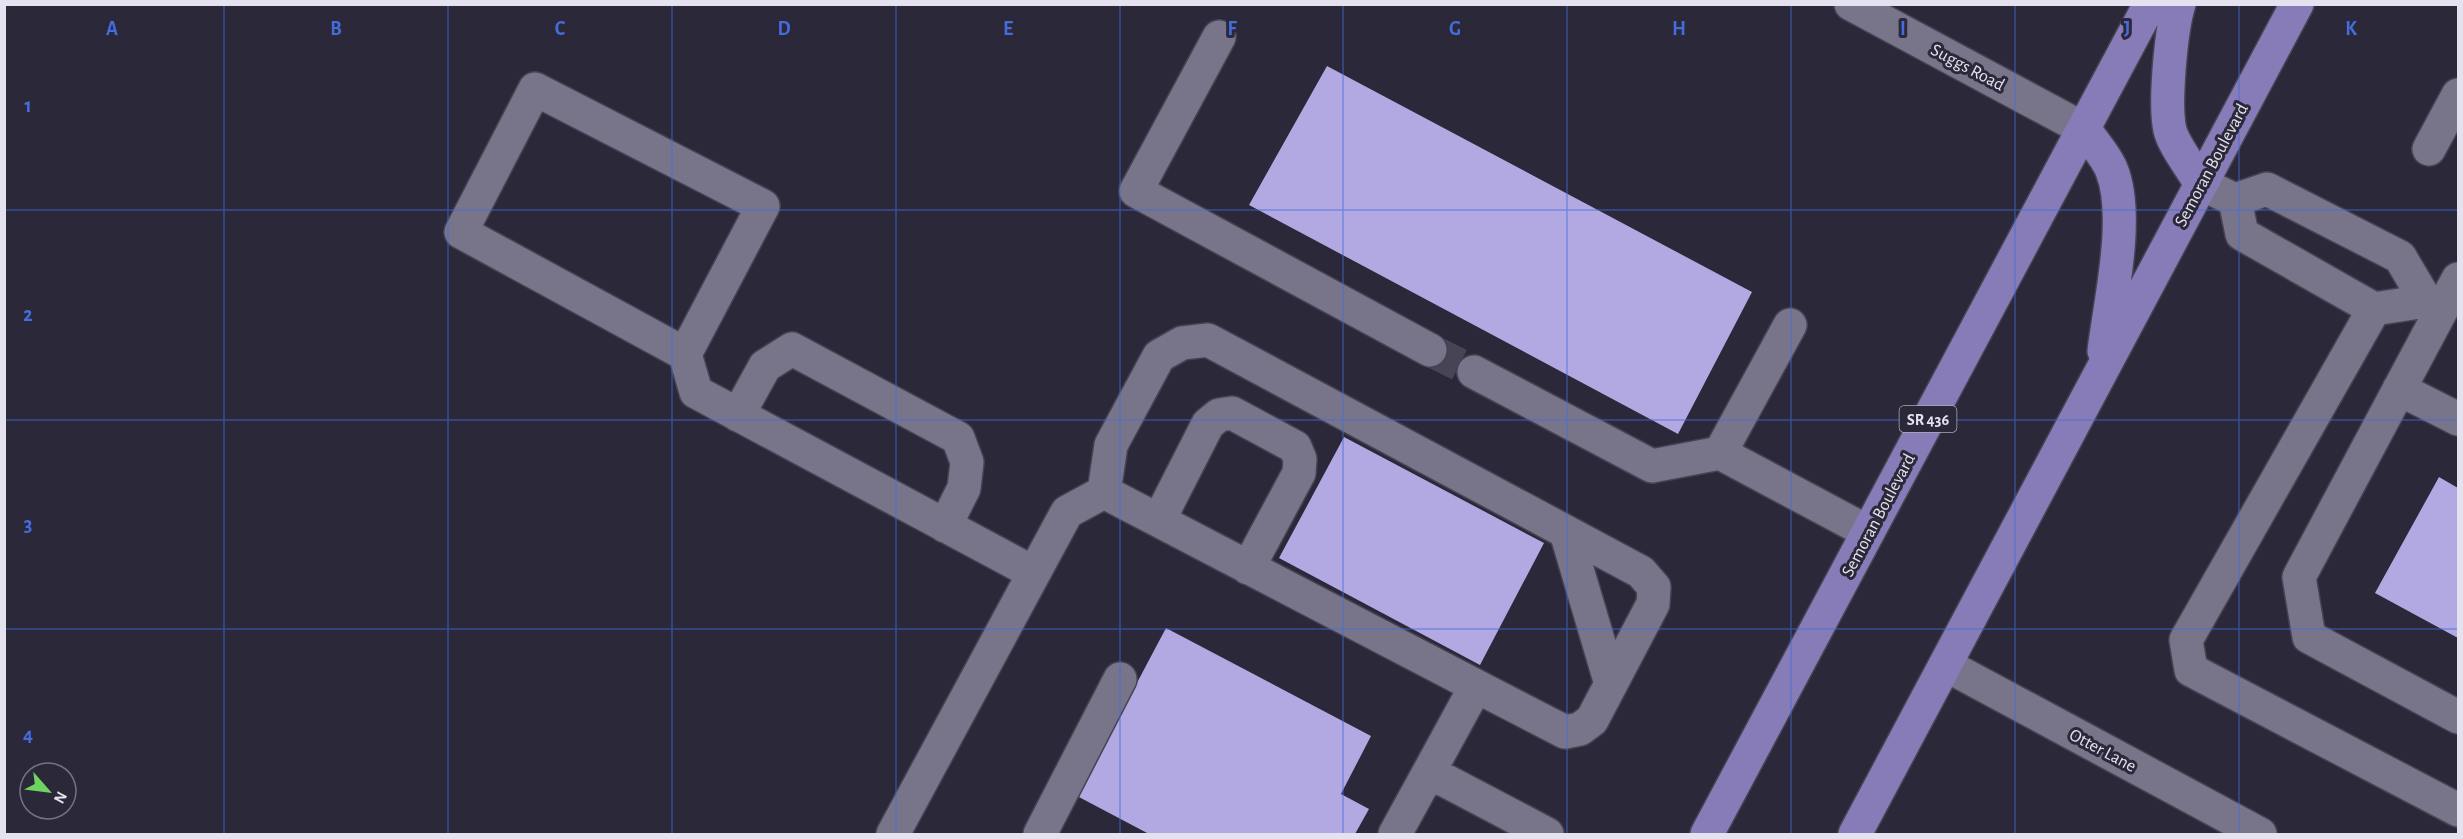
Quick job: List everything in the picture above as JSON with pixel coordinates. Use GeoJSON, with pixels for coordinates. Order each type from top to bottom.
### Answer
{"type":"FeatureCollection","features":[{"type":"Feature","properties":{"kind":"main road","name":"Semoran Boulevard"},"geometry":{"type":"LineString","coordinates":[[1707,834],[2150,4]]}},
{"type":"Feature","properties":{"kind":"main road"},"geometry":{"type":"LineString","coordinates":[[2179,4],[2175,17],[2168,97],[2170,131],[2200,183]]}},
{"type":"Feature","properties":{"kind":"main road","name":"Semoran Boulevard"},"geometry":{"type":"LineString","coordinates":[[1855,834],[2296,4]]}},
{"type":"Feature","properties":{"kind":"main road"},"geometry":{"type":"LineString","coordinates":[[2084,129],[2112,170],[2119,198],[2118,242],[2101,374]]}},
{"type":"Feature","properties":{"kind":"street","name":"Suggs Road"},"geometry":{"type":"LineString","coordinates":[[1851,4],[2084,129]]}},
{"type":"Feature","properties":{"kind":"street"},"geometry":{"type":"LineString","coordinates":[[1219,37],[1136,191],[1430,350]]}},
{"type":"Feature","properties":{"kind":"street"},"geometry":{"type":"LineString","coordinates":[[685,354],[461,232],[535,89],[763,206],[685,354],[696,392],[1034,573]]}},
{"type":"Feature","properties":{"kind":"street"},"geometry":{"type":"LineString","coordinates":[[2429,149],[2458,95]]}},
{"type":"Feature","properties":{"kind":"street"},"geometry":{"type":"LineString","coordinates":[[2200,183],[2235,200],[2267,189],[2400,257],[2434,305]]}},
{"type":"Feature","properties":{"kind":"street"},"geometry":{"type":"LineString","coordinates":[[2235,200],[2242,234],[2374,309],[2434,305]]}},
{"type":"Feature","properties":{"kind":"street"},"geometry":{"type":"LineString","coordinates":[[2458,279],[2434,305],[2399,389],[2299,577],[2309,637],[2458,717]]}},
{"type":"Feature","properties":{"kind":"street"},"geometry":{"type":"LineString","coordinates":[[2374,309],[2186,640],[2191,670],[2458,810]]}},
{"type":"Feature","properties":{"kind":"street"},"geometry":{"type":"LineString","coordinates":[[1720,453],[1790,325]]}},
{"type":"Feature","properties":{"kind":"street"},"geometry":{"type":"LineString","coordinates":[[1208,340],[1641,572],[1654,587],[1653,604],[1592,720],[1580,729],[1565,732],[1104,492],[1111,445],[1160,356],[1182,343],[1208,340]]}},
{"type":"Feature","properties":{"kind":"street"},"geometry":{"type":"LineString","coordinates":[[738,415],[765,366],[792,349],[927,421],[958,438],[967,462],[964,488],[945,526]]}},
{"type":"Feature","properties":{"kind":"street"},"geometry":{"type":"LineString","coordinates":[[1474,372],[1652,466],[1720,453],[1868,532]]}},
{"type":"Feature","properties":{"kind":"street"},"geometry":{"type":"LineString","coordinates":[[2399,389],[2458,419]]}},
{"type":"Feature","properties":{"kind":"street"},"geometry":{"type":"LineString","coordinates":[[1159,520],[1208,424],[1219,415],[1232,412],[1295,447],[1300,459],[1299,473],[1248,568]]}},
{"type":"Feature","properties":{"kind":"street"},"geometry":{"type":"LineString","coordinates":[[894,834],[1067,512],[1104,492]]}},
{"type":"Feature","properties":{"kind":"street"},"geometry":{"type":"LineString","coordinates":[[1566,532],[1611,684]]}},
{"type":"Feature","properties":{"kind":"street","name":"Otter Lane"},"geometry":{"type":"LineString","coordinates":[[1946,664],[2260,834]]}},
{"type":"Feature","properties":{"kind":"street"},"geometry":{"type":"LineString","coordinates":[[1040,834],[1120,679]]}},
{"type":"Feature","properties":{"kind":"street"},"geometry":{"type":"LineString","coordinates":[[1395,834],[1476,686]]}},
{"type":"Feature","properties":{"kind":"street"},"geometry":{"type":"LineString","coordinates":[[1429,772],[1532,831]]}},
{"type":"Feature","properties":{"kind":"building"},"geometry":{"type":"Polygon","coordinates":[[[1327,66],[1752,292],[1678,434],[1249,205],[1327,66]]]}},
{"type":"Feature","properties":{"kind":"building"},"geometry":{"type":"Polygon","coordinates":[[[1344,437],[1544,543],[1480,665],[1279,558],[1344,437]]]}},
{"type":"Feature","properties":{"kind":"building"},"geometry":{"type":"Polygon","coordinates":[[[2439,477],[2458,488],[2458,638],[2375,593],[2439,477]]]}},
{"type":"Feature","properties":{"kind":"building"},"geometry":{"type":"Polygon","coordinates":[[[1166,628],[1371,736],[1341,794],[1369,809],[1355,834],[1149,834],[1077,796],[1166,628]]]}},
{"type":"Feature","properties":{"kind":"tunnel"},"geometry":{"type":"LineString","coordinates":[[1430,350],[1474,372]]}}]}
